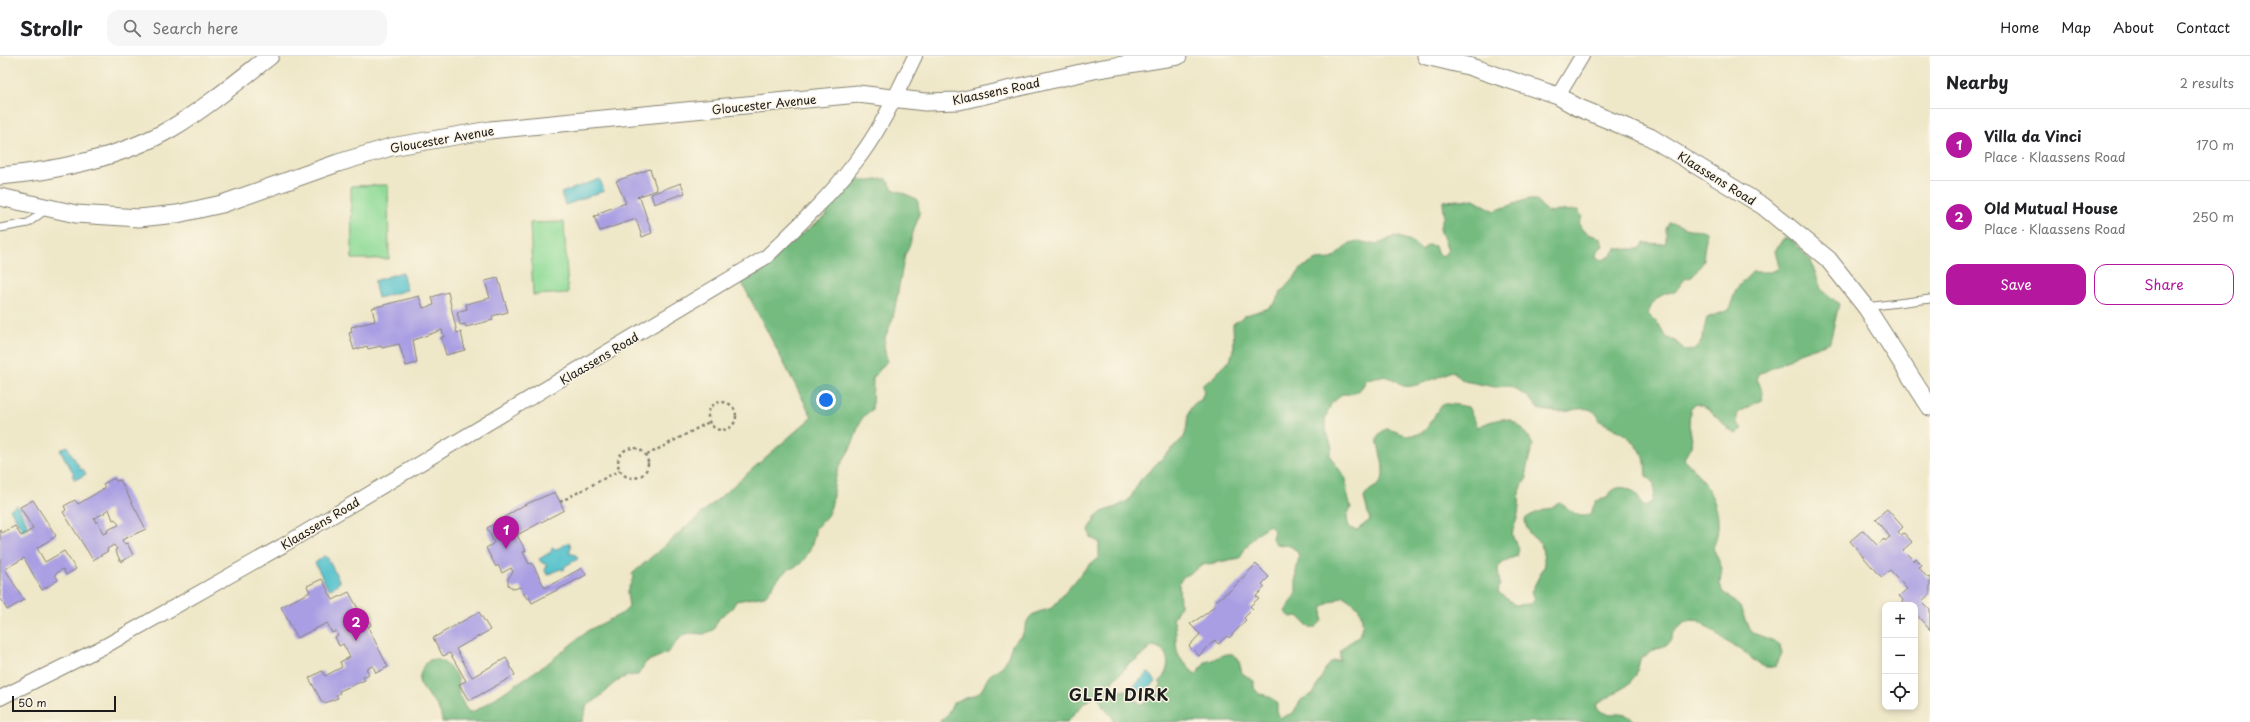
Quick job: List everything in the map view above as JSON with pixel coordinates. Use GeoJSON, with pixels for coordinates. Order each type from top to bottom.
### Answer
{"type":"FeatureCollection","features":[{"type":"Feature","properties":{"kind":"street"},"geometry":{"type":"LineString","coordinates":[[0,176],[75,166],[133,146],[171,128],[222,94],[270,56]]}},
{"type":"Feature","properties":{"kind":"street"},"geometry":{"type":"LineString","coordinates":[[894,98],[915,56]]}},
{"type":"Feature","properties":{"kind":"street","name":"Klaassens Road"},"geometry":{"type":"LineString","coordinates":[[0,698],[108,645],[275,550],[766,257],[825,199],[855,164],[871,140],[894,98],[925,102],[959,101],[1098,69],[1178,56]]}},
{"type":"Feature","properties":{"kind":"street","name":"Klaassens Road"},"geometry":{"type":"LineString","coordinates":[[1426,56],[1468,66],[1558,96],[1577,107],[1650,137],[1763,206],[1828,259],[1866,307],[1930,407]]}},
{"type":"Feature","properties":{"kind":"street"},"geometry":{"type":"LineString","coordinates":[[1558,96],[1582,56]]}},
{"type":"Feature","properties":{"kind":"street","name":"Gloucester Avenue"},"geometry":{"type":"LineString","coordinates":[[0,198],[76,214],[139,218],[177,214],[222,204],[338,163],[391,147],[490,130],[852,95],[894,98]]}},
{"type":"Feature","properties":{"kind":"lane"},"geometry":{"type":"LineString","coordinates":[[0,228],[28,223],[47,208]]}},
{"type":"Feature","properties":{"kind":"lane"},"geometry":{"type":"LineString","coordinates":[[1866,307],[1930,299]]}},
{"type":"Feature","properties":{"kind":"path"},"geometry":{"type":"LineString","coordinates":[[726,402],[734,409],[736,420],[729,429],[717,430],[709,422],[708,412],[715,403],[726,402]]}},
{"type":"Feature","properties":{"kind":"path"},"geometry":{"type":"LineString","coordinates":[[646,455],[709,422]]}},
{"type":"Feature","properties":{"kind":"path"},"geometry":{"type":"LineString","coordinates":[[635,448],[646,455],[648,465],[644,473],[640,476],[626,476],[620,470],[620,456],[626,450],[635,448]]}},
{"type":"Feature","properties":{"kind":"path"},"geometry":{"type":"LineString","coordinates":[[560,502],[620,470]]}},
{"type":"Feature","properties":{"kind":"green space"},"geometry":{"type":"Polygon","coordinates":[[[858,178],[864,181],[887,179],[893,189],[917,199],[919,214],[905,254],[893,318],[885,338],[884,346],[887,361],[873,378],[872,410],[861,420],[852,444],[837,473],[830,509],[823,521],[815,528],[814,538],[804,560],[797,566],[785,572],[765,596],[736,601],[732,608],[720,617],[713,630],[704,634],[689,633],[682,636],[667,653],[646,662],[638,675],[629,676],[615,682],[600,697],[587,705],[582,722],[442,722],[439,709],[425,692],[419,681],[425,664],[430,660],[435,659],[447,665],[458,678],[459,691],[466,709],[469,712],[477,710],[548,663],[589,630],[623,613],[629,607],[627,592],[633,578],[632,574],[812,417],[742,283],[748,274],[826,216],[836,192],[850,179],[858,178]]]}},
{"type":"Feature","properties":{"kind":"green space"},"geometry":{"type":"Polygon","coordinates":[[[388,185],[389,259],[352,259],[351,186],[388,185]]]}},
{"type":"Feature","properties":{"kind":"green space"},"geometry":{"type":"Polygon","coordinates":[[[1474,199],[1494,211],[1528,199],[1537,201],[1547,212],[1578,210],[1582,217],[1579,224],[1583,230],[1588,234],[1601,238],[1603,246],[1597,251],[1596,258],[1603,260],[1611,256],[1616,249],[1639,249],[1644,243],[1666,244],[1666,229],[1669,223],[1706,232],[1704,261],[1692,277],[1685,279],[1675,292],[1670,292],[1658,298],[1652,305],[1648,314],[1659,325],[1667,338],[1674,340],[1686,351],[1697,348],[1700,344],[1707,318],[1729,310],[1736,289],[1752,272],[1774,272],[1779,267],[1775,251],[1783,239],[1790,238],[1811,261],[1821,289],[1839,304],[1830,342],[1799,353],[1779,365],[1759,374],[1757,379],[1763,392],[1762,400],[1742,410],[1737,415],[1737,423],[1742,428],[1737,434],[1726,427],[1708,410],[1696,404],[1690,410],[1689,425],[1692,439],[1691,446],[1684,459],[1701,478],[1708,489],[1717,511],[1717,535],[1713,548],[1722,568],[1720,583],[1722,591],[1740,607],[1748,627],[1753,633],[1774,641],[1780,646],[1782,653],[1776,666],[1769,667],[1759,664],[1745,652],[1734,647],[1699,621],[1691,620],[1684,623],[1673,633],[1671,640],[1666,645],[1652,651],[1640,660],[1636,675],[1626,686],[1596,705],[1599,710],[1604,713],[1625,715],[1630,717],[1635,722],[1114,722],[1112,716],[1104,707],[1097,695],[1085,702],[1067,722],[939,722],[947,715],[954,702],[973,696],[980,692],[987,678],[1001,667],[1008,657],[1011,647],[1015,641],[1022,636],[1029,618],[1039,612],[1052,608],[1087,567],[1099,557],[1099,542],[1091,538],[1089,530],[1096,517],[1102,512],[1129,500],[1141,479],[1184,437],[1189,411],[1195,403],[1201,400],[1204,392],[1202,385],[1212,379],[1226,363],[1230,361],[1234,346],[1233,324],[1246,315],[1269,308],[1275,303],[1278,296],[1303,267],[1317,260],[1332,259],[1350,243],[1357,241],[1373,244],[1381,243],[1395,236],[1411,241],[1422,251],[1427,245],[1435,246],[1437,253],[1443,256],[1448,250],[1440,229],[1444,216],[1443,201],[1474,199]],[[1452,371],[1428,381],[1408,386],[1402,385],[1389,377],[1374,377],[1366,380],[1357,392],[1342,394],[1331,404],[1325,419],[1325,427],[1332,448],[1329,455],[1346,479],[1347,494],[1351,508],[1347,515],[1350,528],[1357,530],[1370,520],[1364,498],[1370,490],[1380,483],[1382,479],[1383,469],[1377,440],[1380,433],[1386,429],[1407,435],[1421,433],[1426,429],[1438,409],[1446,404],[1468,407],[1478,427],[1496,420],[1510,420],[1521,428],[1533,445],[1526,470],[1527,478],[1520,492],[1518,514],[1512,535],[1519,549],[1517,556],[1502,562],[1498,568],[1500,585],[1498,592],[1515,605],[1530,604],[1535,598],[1531,592],[1545,565],[1541,543],[1530,533],[1525,519],[1559,503],[1578,515],[1585,516],[1590,514],[1596,501],[1607,498],[1612,491],[1620,488],[1632,491],[1645,506],[1652,502],[1654,484],[1646,476],[1644,457],[1639,448],[1630,439],[1600,421],[1595,412],[1588,409],[1557,412],[1538,409],[1528,397],[1510,386],[1495,387],[1464,381],[1452,371]],[[1270,525],[1265,527],[1252,539],[1240,558],[1203,565],[1183,577],[1179,583],[1180,606],[1173,619],[1178,654],[1192,672],[1197,674],[1205,662],[1232,654],[1238,658],[1242,673],[1254,681],[1254,688],[1259,694],[1270,697],[1277,704],[1277,711],[1280,718],[1293,713],[1301,700],[1314,693],[1327,666],[1333,661],[1340,660],[1340,653],[1343,648],[1360,634],[1362,620],[1361,613],[1358,608],[1344,596],[1323,606],[1322,621],[1316,627],[1309,627],[1298,616],[1291,617],[1285,612],[1296,593],[1296,572],[1299,557],[1297,551],[1290,546],[1276,544],[1272,538],[1274,531],[1270,525]],[[1153,646],[1136,660],[1129,663],[1110,685],[1113,692],[1127,690],[1131,697],[1143,705],[1155,695],[1157,696],[1160,689],[1160,681],[1166,671],[1167,660],[1163,651],[1153,646]]]}},
{"type":"Feature","properties":{"kind":"green space"},"geometry":{"type":"Polygon","coordinates":[[[564,222],[568,293],[533,295],[530,223],[564,222]]]}},
{"type":"Feature","properties":{"kind":"water"},"geometry":{"type":"Polygon","coordinates":[[[600,179],[604,191],[565,205],[561,193],[600,179]]]}},
{"type":"Feature","properties":{"kind":"water"},"geometry":{"type":"Polygon","coordinates":[[[402,272],[407,290],[378,298],[374,281],[402,272]]]}},
{"type":"Feature","properties":{"kind":"water"},"geometry":{"type":"Polygon","coordinates":[[[67,446],[81,470],[83,469],[86,474],[75,480],[72,475],[74,474],[60,450],[67,446]]]}},
{"type":"Feature","properties":{"kind":"water"},"geometry":{"type":"Polygon","coordinates":[[[17,505],[29,527],[23,531],[10,509],[17,505]]]}},
{"type":"Feature","properties":{"kind":"water"},"geometry":{"type":"Polygon","coordinates":[[[569,542],[571,547],[569,553],[576,555],[578,559],[565,566],[564,570],[560,569],[548,575],[545,571],[547,565],[539,559],[551,552],[552,548],[557,549],[569,542]]]}},
{"type":"Feature","properties":{"kind":"water"},"geometry":{"type":"Polygon","coordinates":[[[324,556],[327,557],[340,582],[331,589],[328,588],[315,563],[324,556]]]}},
{"type":"Feature","properties":{"kind":"water"},"geometry":{"type":"Polygon","coordinates":[[[1148,672],[1156,681],[1138,698],[1130,690],[1148,672]]]}},
{"type":"Feature","properties":{"kind":"building"},"geometry":{"type":"Polygon","coordinates":[[[650,169],[657,190],[637,197],[640,198],[652,233],[642,237],[636,219],[600,231],[594,216],[599,215],[598,213],[626,203],[616,181],[650,169]]]}},
{"type":"Feature","properties":{"kind":"building"},"geometry":{"type":"Polygon","coordinates":[[[681,183],[685,193],[654,204],[651,194],[681,183]]]}},
{"type":"Feature","properties":{"kind":"building"},"geometry":{"type":"Polygon","coordinates":[[[498,278],[508,312],[492,316],[493,320],[466,327],[465,324],[460,325],[457,312],[467,309],[466,304],[490,298],[485,281],[498,278]]]}},
{"type":"Feature","properties":{"kind":"building"},"geometry":{"type":"Polygon","coordinates":[[[448,292],[457,333],[461,332],[465,350],[446,355],[441,337],[444,337],[442,330],[413,340],[417,363],[406,366],[399,344],[382,348],[381,346],[368,349],[367,346],[354,350],[349,333],[352,332],[351,327],[375,321],[372,308],[419,296],[423,308],[434,305],[432,297],[448,292]]]}},
{"type":"Feature","properties":{"kind":"building"},"geometry":{"type":"Polygon","coordinates":[[[114,478],[116,481],[120,480],[146,529],[122,540],[124,544],[127,543],[133,555],[121,562],[115,550],[117,549],[114,545],[107,549],[108,551],[93,560],[63,512],[66,510],[64,506],[75,500],[78,504],[105,488],[103,484],[114,478]],[[109,509],[104,512],[105,513],[94,518],[96,523],[98,521],[103,534],[108,532],[107,530],[119,525],[115,519],[113,520],[109,509]]]}},
{"type":"Feature","properties":{"kind":"building"},"geometry":{"type":"Polygon","coordinates":[[[555,492],[564,510],[517,535],[526,551],[523,552],[529,564],[532,563],[545,588],[582,568],[586,575],[532,603],[529,597],[527,599],[520,587],[514,589],[508,585],[508,578],[513,572],[511,568],[502,573],[498,565],[496,567],[486,548],[494,543],[487,528],[524,505],[555,492]]]}},
{"type":"Feature","properties":{"kind":"building"},"geometry":{"type":"Polygon","coordinates":[[[33,500],[56,536],[37,548],[45,562],[64,551],[76,569],[66,575],[63,569],[55,574],[58,580],[42,590],[24,558],[5,569],[24,600],[7,610],[0,597],[0,530],[2,533],[15,526],[21,536],[33,529],[20,507],[33,500]]]}},
{"type":"Feature","properties":{"kind":"building"},"geometry":{"type":"Polygon","coordinates":[[[1887,509],[1903,527],[1898,532],[1901,535],[1904,533],[1912,542],[1903,550],[1914,561],[1916,558],[1921,565],[1919,567],[1928,578],[1930,577],[1930,594],[1922,601],[1930,609],[1930,630],[1918,616],[1918,602],[1902,602],[1903,600],[1899,596],[1907,589],[1890,570],[1882,577],[1850,541],[1863,530],[1877,545],[1884,539],[1885,541],[1890,537],[1875,519],[1887,509]]]}},
{"type":"Feature","properties":{"kind":"building"},"geometry":{"type":"Polygon","coordinates":[[[1256,564],[1269,577],[1262,584],[1265,587],[1256,596],[1259,598],[1250,606],[1253,609],[1244,618],[1246,620],[1229,638],[1227,636],[1218,644],[1215,640],[1199,656],[1189,646],[1200,634],[1190,624],[1207,613],[1216,604],[1214,602],[1232,589],[1256,564]]]}},
{"type":"Feature","properties":{"kind":"building"},"geometry":{"type":"Polygon","coordinates":[[[322,579],[333,600],[349,592],[362,616],[366,614],[371,625],[368,627],[388,667],[376,673],[373,666],[366,669],[369,674],[363,677],[365,680],[339,691],[340,693],[336,695],[338,698],[325,703],[322,702],[309,678],[322,671],[325,676],[342,667],[340,662],[350,657],[343,644],[339,646],[335,637],[338,635],[336,631],[332,633],[327,623],[297,638],[281,607],[310,592],[307,586],[322,579]]]}},
{"type":"Feature","properties":{"kind":"building"},"geometry":{"type":"Polygon","coordinates":[[[479,612],[490,630],[456,649],[472,677],[506,658],[515,675],[469,701],[459,684],[466,681],[450,653],[443,656],[433,638],[479,612]]]}},
{"type":"Feature","properties":{"kind":"place","name":"Villa da Vinci"},"geometry":{"type":"Point","coordinates":[506,549]}},
{"type":"Feature","properties":{"kind":"place","name":"Old Mutual House"},"geometry":{"type":"Point","coordinates":[356,641]}},
{"type":"Feature","properties":{"kind":"district","name":"GLEN DIRK"},"geometry":{"type":"Point","coordinates":[1119,694]}}]}
